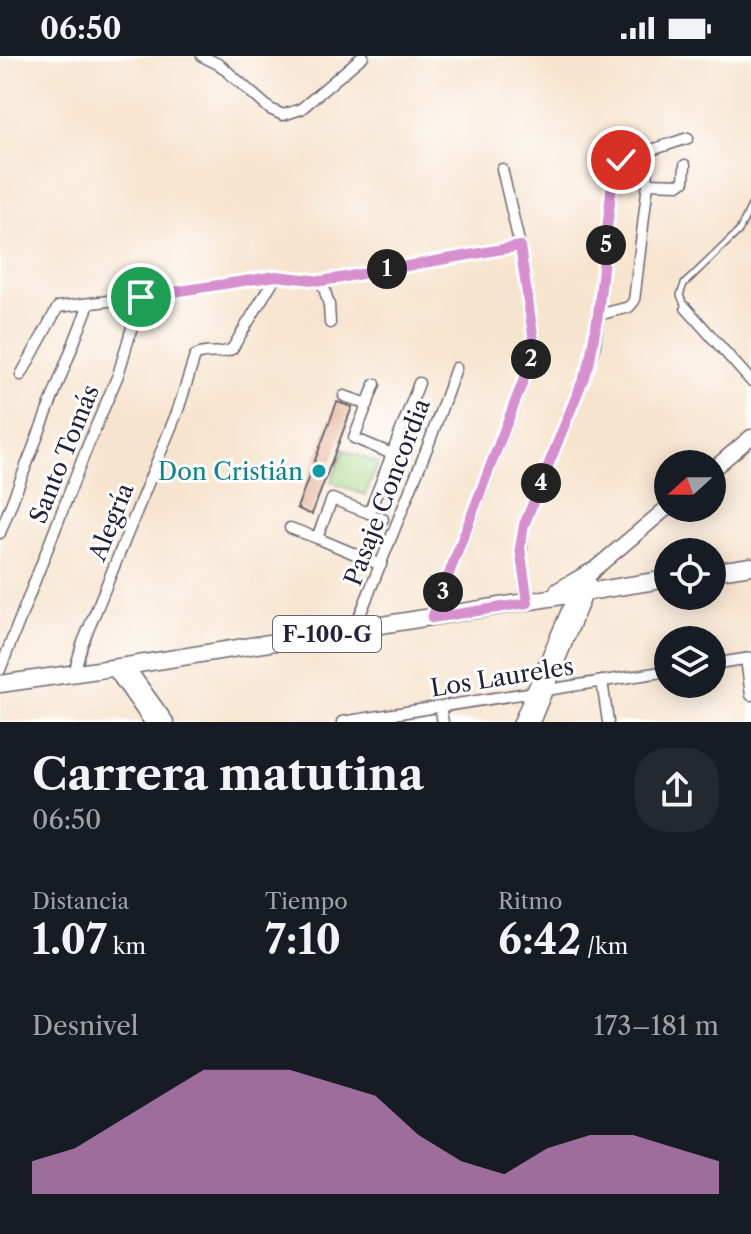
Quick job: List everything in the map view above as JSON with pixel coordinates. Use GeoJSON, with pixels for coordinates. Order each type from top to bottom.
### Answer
{"type":"FeatureCollection","features":[{"type":"Feature","properties":{"kind":"main road"},"geometry":{"type":"LineString","coordinates":[[726,570],[751,566]]}},
{"type":"Feature","properties":{"kind":"main road"},"geometry":{"type":"LineString","coordinates":[[536,601],[597,567],[602,577],[616,587]]}},
{"type":"Feature","properties":{"kind":"main road","name":"F-100-G"},"geometry":{"type":"LineString","coordinates":[[0,684],[654,581]]}},
{"type":"Feature","properties":{"kind":"street"},"geometry":{"type":"LineString","coordinates":[[202,56],[220,65],[270,109],[283,115],[301,109],[363,56]]}},
{"type":"Feature","properties":{"kind":"street"},"geometry":{"type":"LineString","coordinates":[[536,601],[520,548],[524,525],[589,365],[598,315],[613,173],[617,162],[688,138]]}},
{"type":"Feature","properties":{"kind":"street"},"geometry":{"type":"LineString","coordinates":[[598,315],[629,307],[634,301],[648,183],[646,152]]}},
{"type":"Feature","properties":{"kind":"street"},"geometry":{"type":"LineString","coordinates":[[648,183],[682,183],[685,165]]}},
{"type":"Feature","properties":{"kind":"street"},"geometry":{"type":"LineString","coordinates":[[432,618],[532,358],[533,335],[520,246],[502,169]]}},
{"type":"Feature","properties":{"kind":"street"},"geometry":{"type":"LineString","coordinates":[[21,375],[58,307],[276,276],[322,281],[520,246]]}},
{"type":"Feature","properties":{"kind":"street","name":"Alegría"},"geometry":{"type":"LineString","coordinates":[[74,673],[82,645],[178,410],[195,356],[199,353],[225,353],[232,349],[276,276]]}},
{"type":"Feature","properties":{"kind":"street"},"geometry":{"type":"LineString","coordinates":[[322,281],[330,323]]}},
{"type":"Feature","properties":{"kind":"street","name":"Santo Tomás"},"geometry":{"type":"LineString","coordinates":[[0,670],[118,375],[141,297]]}},
{"type":"Feature","properties":{"kind":"street"},"geometry":{"type":"LineString","coordinates":[[0,533],[89,304]]}},
{"type":"Feature","properties":{"kind":"street"},"geometry":{"type":"LineString","coordinates":[[686,308],[751,381]]}},
{"type":"Feature","properties":{"kind":"street","name":"Pasaje Concordia"},"geometry":{"type":"LineString","coordinates":[[354,630],[456,368]]}},
{"type":"Feature","properties":{"kind":"street"},"geometry":{"type":"LineString","coordinates":[[369,513],[419,383]]}},
{"type":"Feature","properties":{"kind":"street"},"geometry":{"type":"LineString","coordinates":[[375,384],[354,438],[392,454]]}},
{"type":"Feature","properties":{"kind":"street"},"geometry":{"type":"LineString","coordinates":[[344,396],[368,404]]}},
{"type":"Feature","properties":{"kind":"street"},"geometry":{"type":"LineString","coordinates":[[726,458],[751,437]]}},
{"type":"Feature","properties":{"kind":"street"},"geometry":{"type":"LineString","coordinates":[[317,538],[332,499],[383,519]]}},
{"type":"Feature","properties":{"kind":"street"},"geometry":{"type":"LineString","coordinates":[[532,722],[539,693],[581,592],[597,567],[654,519]]}},
{"type":"Feature","properties":{"kind":"street"},"geometry":{"type":"LineString","coordinates":[[290,528],[381,565]]}},
{"type":"Feature","properties":{"kind":"street"},"geometry":{"type":"LineString","coordinates":[[726,662],[748,658],[751,695]]}},
{"type":"Feature","properties":{"kind":"street"},"geometry":{"type":"LineString","coordinates":[[120,667],[152,722]]}},
{"type":"Feature","properties":{"kind":"street"},"geometry":{"type":"LineString","coordinates":[[120,667],[166,722]]}},
{"type":"Feature","properties":{"kind":"street","name":"Los Laureles"},"geometry":{"type":"LineString","coordinates":[[342,722],[654,673]]}},
{"type":"Feature","properties":{"kind":"street"},"geometry":{"type":"LineString","coordinates":[[602,681],[608,722]]}},
{"type":"Feature","properties":{"kind":"street"},"geometry":{"type":"LineString","coordinates":[[521,722],[539,693]]}},
{"type":"Feature","properties":{"kind":"street"},"geometry":{"type":"LineString","coordinates":[[440,707],[443,722]]}},
{"type":"Feature","properties":{"kind":"lane"},"geometry":{"type":"LineString","coordinates":[[686,308],[680,295],[684,284],[741,227],[751,205]]}},
{"type":"Feature","properties":{"kind":"lane"},"geometry":{"type":"LineString","coordinates":[[741,227],[751,224]]}},
{"type":"Feature","properties":{"kind":"green space"},"geometry":{"type":"Polygon","coordinates":[[[344,450],[378,463],[365,495],[331,482],[344,450]]]}},
{"type":"Feature","properties":{"kind":"building"},"geometry":{"type":"Polygon","coordinates":[[[337,402],[352,407],[312,514],[307,513],[297,508],[337,402]]]}},
{"type":"Feature","properties":{"kind":"place","name":"Don Cristián"},"geometry":{"type":"Point","coordinates":[319,471]}},
{"type":"Feature","properties":{"kind":"route"},"geometry":{"type":"LineString","coordinates":[[141,297],[276,276],[322,281],[520,246],[533,335],[532,358],[432,618],[528,603],[521,570],[520,548],[524,525],[595,344],[613,173],[621,160]]}}]}
